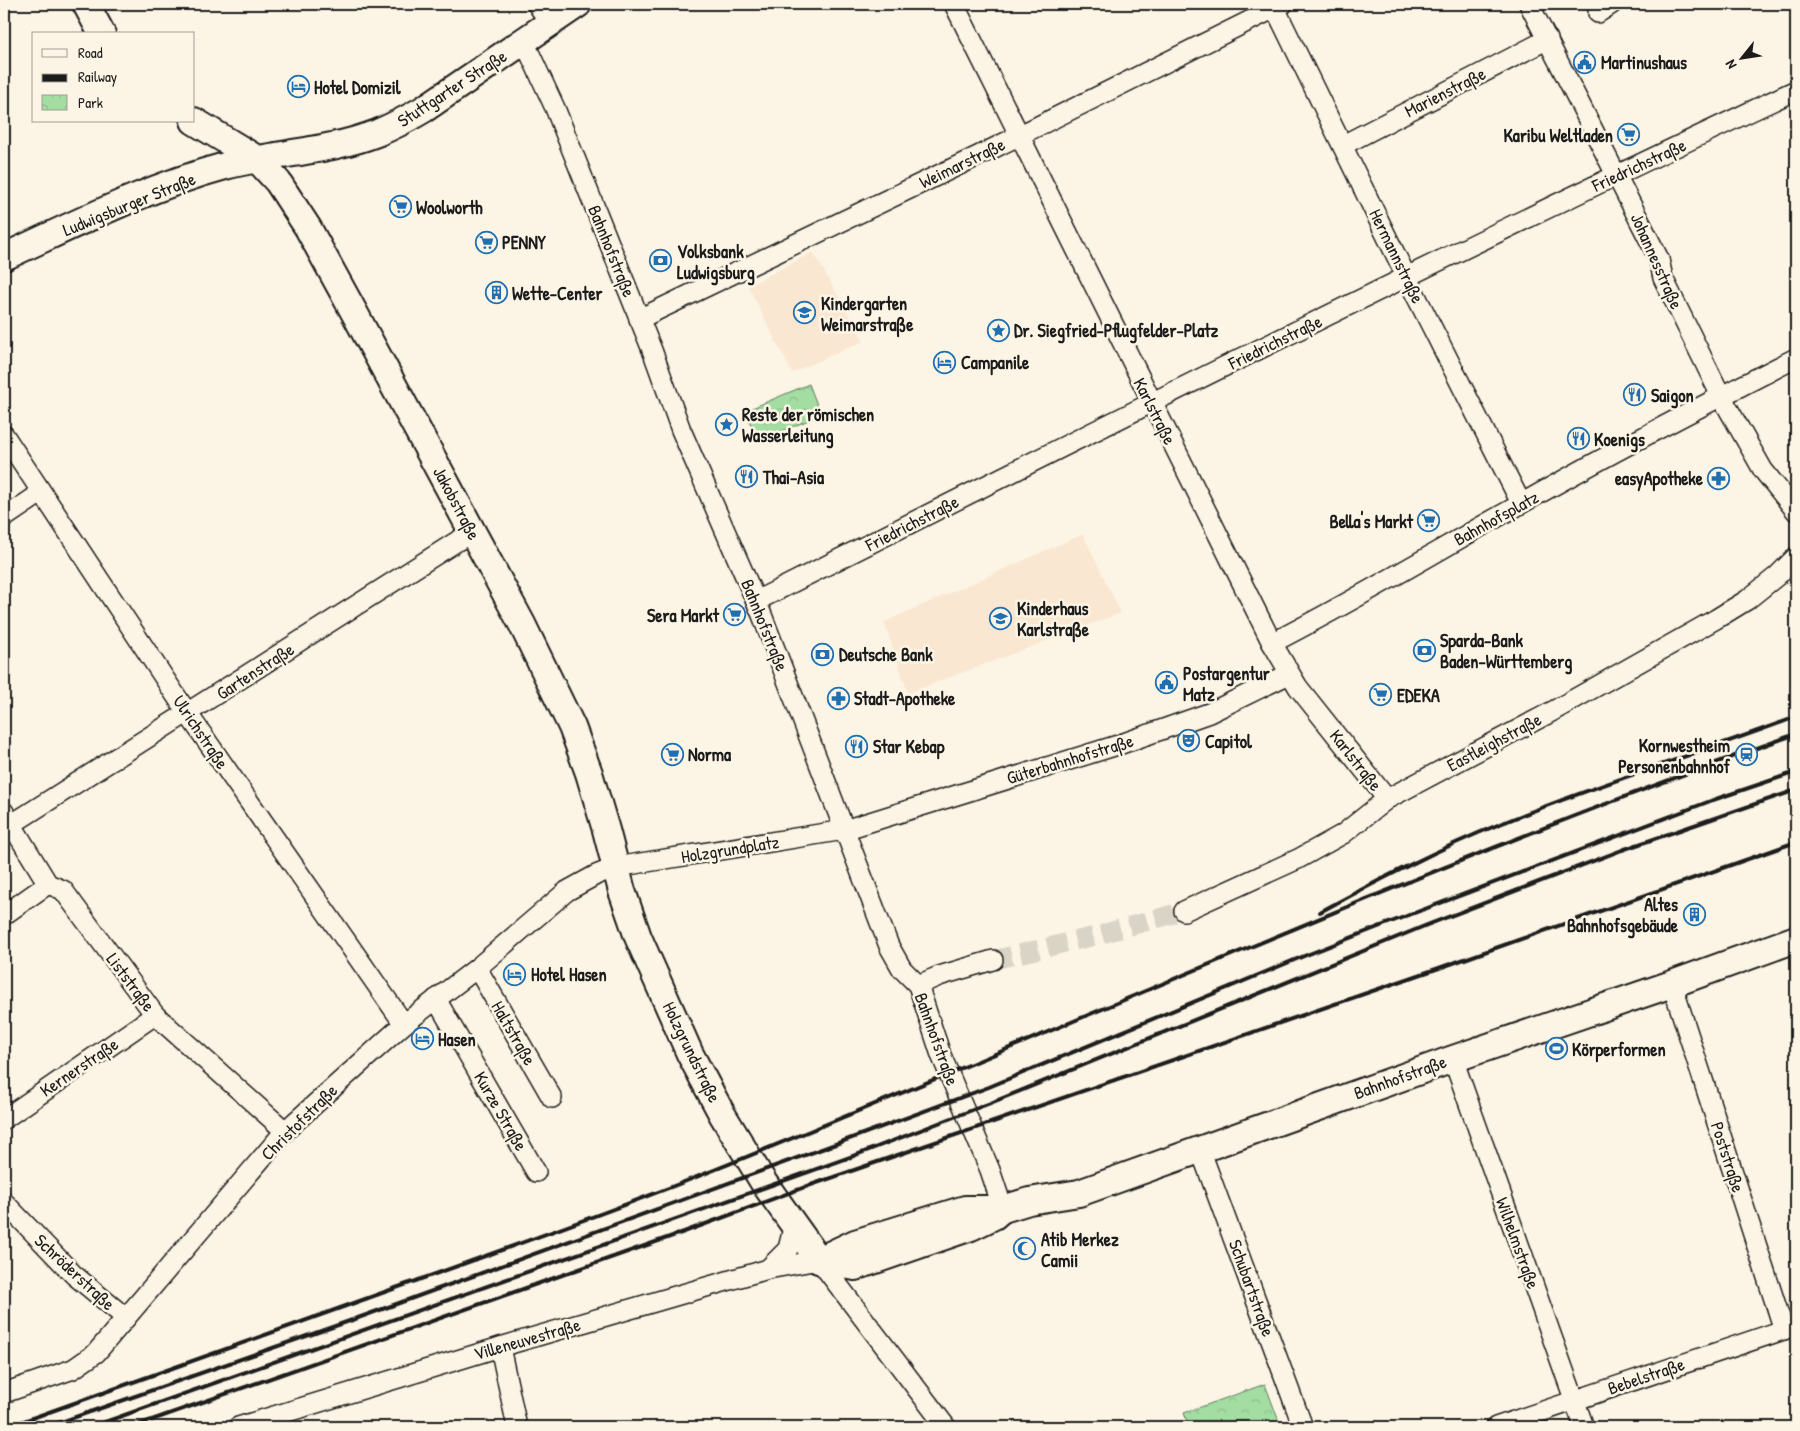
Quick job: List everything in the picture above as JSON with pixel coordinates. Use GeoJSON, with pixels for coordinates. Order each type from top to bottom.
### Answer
{"type":"FeatureCollection","features":[{"type":"Feature","properties":{"kind":"main road"},"geometry":{"type":"LineString","coordinates":[[86,4],[101,32]]}},
{"type":"Feature","properties":{"kind":"main road","name":"Stuttgarter Straße"},"geometry":{"type":"LineString","coordinates":[[257,159],[343,143],[375,134],[401,122],[424,109],[524,41],[543,14],[578,4]]}},
{"type":"Feature","properties":{"kind":"main road","name":"Jakobstraße"},"geometry":{"type":"LineString","coordinates":[[195,122],[257,159],[278,182],[308,228],[522,624],[572,727],[597,800],[616,868]]}},
{"type":"Feature","properties":{"kind":"main road","name":"Ludwigsburger Straße"},"geometry":{"type":"LineString","coordinates":[[4,257],[176,182],[225,166],[257,159]]}},
{"type":"Feature","properties":{"kind":"main road","name":"Holzgrundstraße"},"geometry":{"type":"LineString","coordinates":[[616,868],[638,937],[690,1054],[722,1114],[764,1183],[819,1260]]}},
{"type":"Feature","properties":{"kind":"main road","name":"Bahnhofstraße"},"geometry":{"type":"LineString","coordinates":[[819,1260],[855,1267],[971,1227],[994,1216],[1003,1209],[1029,1201],[1079,1192],[1452,1058],[1672,984],[1796,938]]}},
{"type":"Feature","properties":{"kind":"street","name":"Karlstraße"},"geometry":{"type":"LineString","coordinates":[[954,4],[1272,643],[1289,674],[1387,799]]}},
{"type":"Feature","properties":{"kind":"street","name":"Johannesstraße"},"geometry":{"type":"LineString","coordinates":[[1529,4],[1617,174],[1659,260],[1663,278],[1721,396],[1763,470],[1796,511]]}},
{"type":"Feature","properties":{"kind":"street","name":"Weimarstraße"},"geometry":{"type":"LineString","coordinates":[[639,319],[1019,136],[1279,6]]}},
{"type":"Feature","properties":{"kind":"street","name":"Hermannstraße"},"geometry":{"type":"LineString","coordinates":[[1279,6],[1407,278],[1521,504]]}},
{"type":"Feature","properties":{"kind":"street","name":"Marienstraße"},"geometry":{"type":"LineString","coordinates":[[1343,145],[1548,39]]}},
{"type":"Feature","properties":{"kind":"street","name":"Bahnhofstraße"},"geometry":{"type":"LineString","coordinates":[[524,41],[548,90],[681,430],[756,601],[889,946],[902,969],[918,985],[941,1055],[990,1170],[1003,1209]]}},
{"type":"Feature","properties":{"kind":"street","name":"Friedrichstraße"},"geometry":{"type":"LineString","coordinates":[[756,601],[1151,402],[1617,174],[1796,90]]}},
{"type":"Feature","properties":{"kind":"street","name":"Bahnhofsplatz"},"geometry":{"type":"LineString","coordinates":[[1272,643],[1326,615],[1521,504],[1721,396],[1796,358]]}},
{"type":"Feature","properties":{"kind":"street","name":"Ulrichstraße"},"geometry":{"type":"LineString","coordinates":[[4,435],[188,714],[404,1024]]}},
{"type":"Feature","properties":{"kind":"street"},"geometry":{"type":"LineString","coordinates":[[4,518],[41,493]]}},
{"type":"Feature","properties":{"kind":"street","name":"Gartenstraße"},"geometry":{"type":"LineString","coordinates":[[8,818],[188,714],[472,533]]}},
{"type":"Feature","properties":{"kind":"street","name":"Eastleighstraße"},"geometry":{"type":"LineString","coordinates":[[1184,911],[1298,859],[1343,834],[1387,799],[1553,711],[1716,619],[1747,600],[1777,576],[1796,557]]}},
{"type":"Feature","properties":{"kind":"street","name":"Güterbahnhofstraße"},"geometry":{"type":"LineString","coordinates":[[844,830],[1121,744],[1210,713],[1289,674]]}},
{"type":"Feature","properties":{"kind":"street","name":"Liststraße"},"geometry":{"type":"LineString","coordinates":[[8,818],[48,884],[63,890],[155,1015],[285,1131]]}},
{"type":"Feature","properties":{"kind":"street","name":"Holzgrundplatz"},"geometry":{"type":"LineString","coordinates":[[616,868],[844,830]]}},
{"type":"Feature","properties":{"kind":"street","name":"Christofstraße"},"geometry":{"type":"LineString","coordinates":[[4,1394],[73,1369],[96,1353],[285,1131],[404,1024],[476,968],[567,891],[596,875],[616,868]]}},
{"type":"Feature","properties":{"kind":"street"},"geometry":{"type":"LineString","coordinates":[[4,915],[48,884]]}},
{"type":"Feature","properties":{"kind":"street"},"geometry":{"type":"LineString","coordinates":[[918,985],[939,976],[993,960]]}},
{"type":"Feature","properties":{"kind":"street","name":"Haltstraße"},"geometry":{"type":"LineString","coordinates":[[476,968],[552,1098]]}},
{"type":"Feature","properties":{"kind":"street","name":"Poststraße"},"geometry":{"type":"LineString","coordinates":[[1672,984],[1790,1328]]}},
{"type":"Feature","properties":{"kind":"street","name":"Kurze Straße"},"geometry":{"type":"LineString","coordinates":[[436,999],[536,1172]]}},
{"type":"Feature","properties":{"kind":"street","name":"Kernerstraße"},"geometry":{"type":"LineString","coordinates":[[4,1118],[155,1015]]}},
{"type":"Feature","properties":{"kind":"street","name":"Wilhelmstraße"},"geometry":{"type":"LineString","coordinates":[[1452,1058],[1584,1427]]}},
{"type":"Feature","properties":{"kind":"street","name":"Schubartstraße"},"geometry":{"type":"LineString","coordinates":[[1200,1149],[1303,1427]]}},
{"type":"Feature","properties":{"kind":"street","name":"Schröderstraße"},"geometry":{"type":"LineString","coordinates":[[4,1202],[74,1275],[126,1318]]}},
{"type":"Feature","properties":{"kind":"street"},"geometry":{"type":"LineString","coordinates":[[768,1269],[788,1249],[794,1224]]}},
{"type":"Feature","properties":{"kind":"street","name":"Villeneuvestraße"},"geometry":{"type":"LineString","coordinates":[[238,1427],[500,1347],[768,1269],[819,1260]]}},
{"type":"Feature","properties":{"kind":"street","name":"Holzgrundstraße"},"geometry":{"type":"LineString","coordinates":[[819,1260],[945,1427]]}},
{"type":"Feature","properties":{"kind":"street","name":"Bebelstraße"},"geometry":{"type":"LineString","coordinates":[[1496,1427],[1790,1328]]}},
{"type":"Feature","properties":{"kind":"street"},"geometry":{"type":"LineString","coordinates":[[500,1347],[517,1427]]}},
{"type":"Feature","properties":{"kind":"shaded area","name":"Kindergarten Weimarstraße"},"geometry":{"type":"Polygon","coordinates":[[[813,252],[864,341],[792,373],[748,286],[813,252]]]}},
{"type":"Feature","properties":{"kind":"shaded area","name":"Kinderhaus Karlstraße"},"geometry":{"type":"Polygon","coordinates":[[[1083,534],[1121,613],[908,693],[884,622],[1083,534]]]}},
{"type":"Feature","properties":{"kind":"green space"},"geometry":{"type":"Polygon","coordinates":[[[809,384],[821,415],[758,441],[745,411],[809,384]]]}},
{"type":"Feature","properties":{"kind":"green space"},"geometry":{"type":"Polygon","coordinates":[[[1265,1384],[1281,1427],[1189,1427],[1184,1413],[1265,1384]]]}},
{"type":"Feature","properties":{"kind":"tunnel"},"geometry":{"type":"LineString","coordinates":[[993,960],[1095,936],[1184,911]]}},
{"type":"Feature","properties":{"kind":"railway"},"geometry":{"type":"LineString","coordinates":[[1320,912],[1409,865],[1500,824],[1537,809],[1796,717]]}},
{"type":"Feature","properties":{"kind":"railway"},"geometry":{"type":"LineString","coordinates":[[7,1427],[523,1242],[676,1185],[849,1115],[1388,890],[1523,836],[1796,734]]}},
{"type":"Feature","properties":{"kind":"railway"},"geometry":{"type":"LineString","coordinates":[[47,1427],[358,1318],[989,1087],[1304,956],[1409,915],[1713,800],[1796,772]]}},
{"type":"Feature","properties":{"kind":"railway"},"geometry":{"type":"LineString","coordinates":[[91,1427],[856,1155],[993,1102],[1427,925],[1622,850],[1796,790]]}},
{"type":"Feature","properties":{"kind":"railway"},"geometry":{"type":"LineString","coordinates":[[132,1427],[684,1232],[805,1187],[1442,967],[1796,842]]}},
{"type":"Feature","properties":{"kind":"place","name":"Martinushaus"},"geometry":{"type":"Point","coordinates":[1585,62]}},
{"type":"Feature","properties":{"kind":"place","name":"Hotel Domizil"},"geometry":{"type":"Point","coordinates":[298,87]}},
{"type":"Feature","properties":{"kind":"place","name":"Karibu Weltladen"},"geometry":{"type":"Point","coordinates":[1629,135]}},
{"type":"Feature","properties":{"kind":"place","name":"Woolworth"},"geometry":{"type":"Point","coordinates":[400,207]}},
{"type":"Feature","properties":{"kind":"place","name":"PENNY"},"geometry":{"type":"Point","coordinates":[486,242]}},
{"type":"Feature","properties":{"kind":"place","name":"Volksbank Ludwigsburg"},"geometry":{"type":"Point","coordinates":[661,261]}},
{"type":"Feature","properties":{"kind":"place","name":"Wette-Center"},"geometry":{"type":"Point","coordinates":[496,293]}},
{"type":"Feature","properties":{"kind":"place","name":"Kindergarten Weimarstraße"},"geometry":{"type":"Point","coordinates":[805,313]}},
{"type":"Feature","properties":{"kind":"place","name":"Dr. Siegfried-Pflugfelder-Platz"},"geometry":{"type":"Point","coordinates":[998,330]}},
{"type":"Feature","properties":{"kind":"place","name":"Campanile"},"geometry":{"type":"Point","coordinates":[945,362]}},
{"type":"Feature","properties":{"kind":"place","name":"Saigon"},"geometry":{"type":"Point","coordinates":[1635,395]}},
{"type":"Feature","properties":{"kind":"place","name":"Reste der römischen Wasserleitung"},"geometry":{"type":"Point","coordinates":[726,424]}},
{"type":"Feature","properties":{"kind":"place","name":"Koenigs"},"geometry":{"type":"Point","coordinates":[1578,439]}},
{"type":"Feature","properties":{"kind":"place","name":"Thai-Asia"},"geometry":{"type":"Point","coordinates":[747,477]}},
{"type":"Feature","properties":{"kind":"place","name":"easyApotheke"},"geometry":{"type":"Point","coordinates":[1719,478]}},
{"type":"Feature","properties":{"kind":"place","name":"Bella's Markt"},"geometry":{"type":"Point","coordinates":[1429,521]}},
{"type":"Feature","properties":{"kind":"place","name":"Sera Markt"},"geometry":{"type":"Point","coordinates":[735,615]}},
{"type":"Feature","properties":{"kind":"place","name":"Kinderhaus Karlstraße"},"geometry":{"type":"Point","coordinates":[1001,618]}},
{"type":"Feature","properties":{"kind":"place","name":"Sparda-Bank Baden-Württemberg"},"geometry":{"type":"Point","coordinates":[1424,650]}},
{"type":"Feature","properties":{"kind":"place","name":"Deutsche Bank"},"geometry":{"type":"Point","coordinates":[823,654]}},
{"type":"Feature","properties":{"kind":"place","name":"Postargentur Matz"},"geometry":{"type":"Point","coordinates":[1167,683]}},
{"type":"Feature","properties":{"kind":"place","name":"EDEKA"},"geometry":{"type":"Point","coordinates":[1381,695]}},
{"type":"Feature","properties":{"kind":"place","name":"Stadt-Apotheke"},"geometry":{"type":"Point","coordinates":[838,698]}},
{"type":"Feature","properties":{"kind":"place","name":"Capitol"},"geometry":{"type":"Point","coordinates":[1189,741]}},
{"type":"Feature","properties":{"kind":"place","name":"Star Kebap"},"geometry":{"type":"Point","coordinates":[857,746]}},
{"type":"Feature","properties":{"kind":"place","name":"Norma"},"geometry":{"type":"Point","coordinates":[672,754]}},
{"type":"Feature","properties":{"kind":"place","name":"Kornwestheim Personenbahnhof"},"geometry":{"type":"Point","coordinates":[1746,755]}},
{"type":"Feature","properties":{"kind":"place","name":"Altes Bahnhofsgebäude"},"geometry":{"type":"Point","coordinates":[1694,914]}},
{"type":"Feature","properties":{"kind":"place","name":"Hotel Hasen"},"geometry":{"type":"Point","coordinates":[515,974]}},
{"type":"Feature","properties":{"kind":"place","name":"Hasen"},"geometry":{"type":"Point","coordinates":[422,1039]}},
{"type":"Feature","properties":{"kind":"place","name":"Körperformen"},"geometry":{"type":"Point","coordinates":[1556,1049]}},
{"type":"Feature","properties":{"kind":"place","name":"Atib Merkez Camii"},"geometry":{"type":"Point","coordinates":[1025,1249]}}]}
